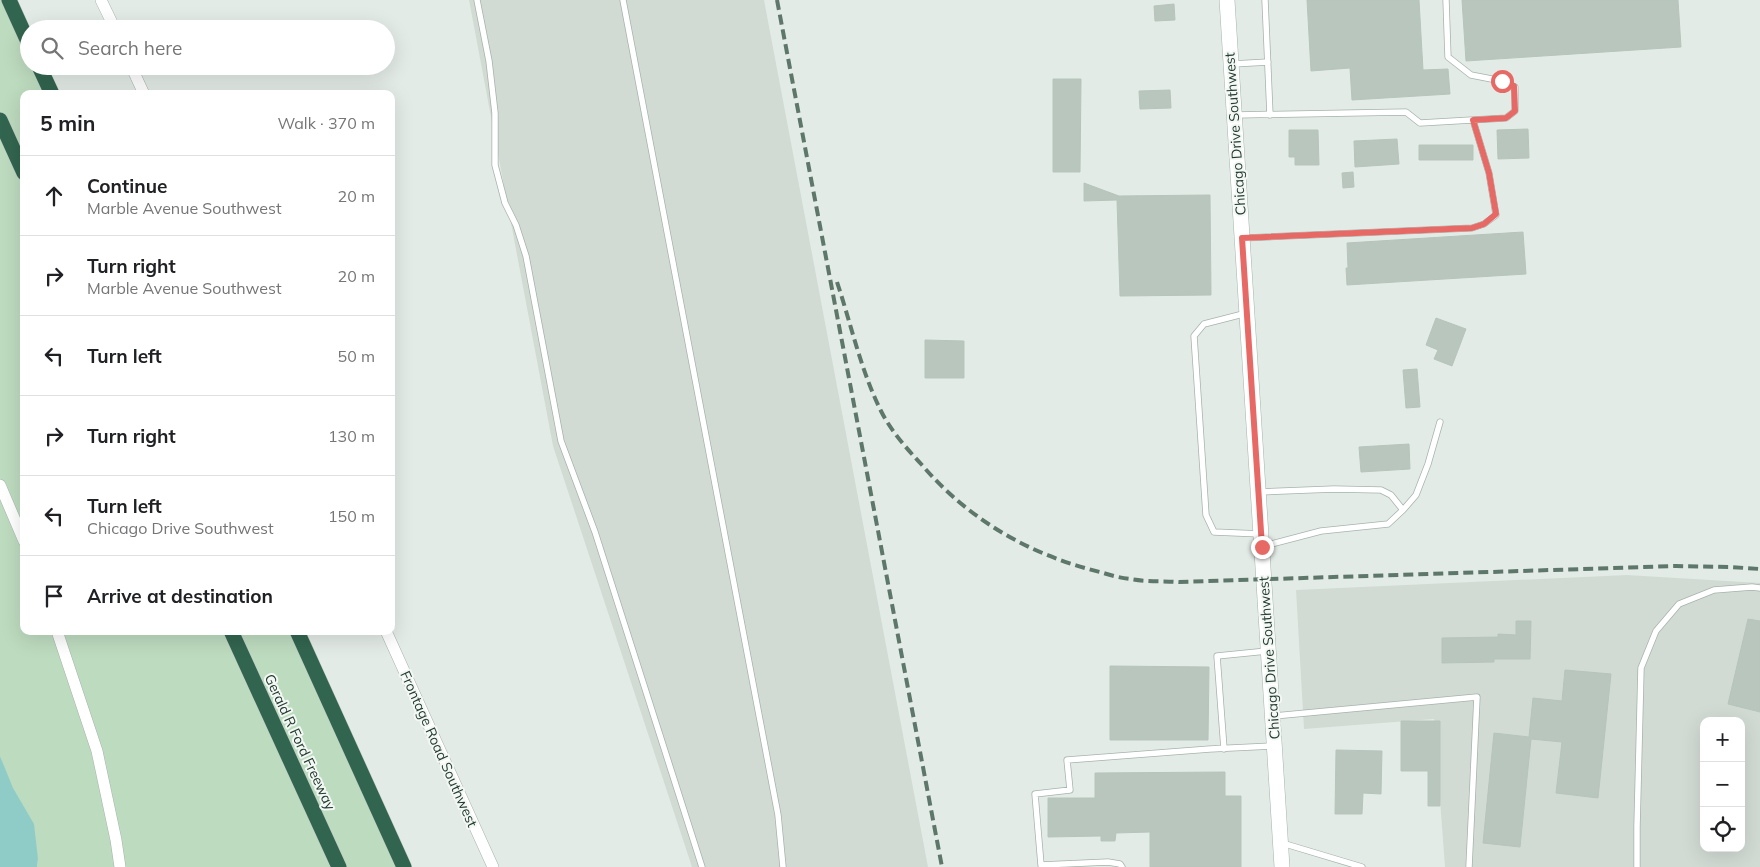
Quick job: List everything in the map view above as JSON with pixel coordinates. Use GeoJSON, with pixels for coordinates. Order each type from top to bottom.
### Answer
{"type":"FeatureCollection","features":[{"type":"Feature","properties":{"kind":"highway"},"geometry":{"type":"LineString","coordinates":[[8,0],[20,25]]}},
{"type":"Feature","properties":{"kind":"highway"},"geometry":{"type":"LineString","coordinates":[[43,75],[50,90]]}},
{"type":"Feature","properties":{"kind":"highway"},"geometry":{"type":"LineString","coordinates":[[0,120],[19,151]]}},
{"type":"Feature","properties":{"kind":"highway","name":"Gerald R Ford Freeway"},"geometry":{"type":"LineString","coordinates":[[233,635],[339,867]]}},
{"type":"Feature","properties":{"kind":"highway"},"geometry":{"type":"LineString","coordinates":[[299,635],[404,867]]}},
{"type":"Feature","properties":{"kind":"main road","name":"Chicago Drive Southwest"},"geometry":{"type":"LineString","coordinates":[[1227,0],[1282,867]]}},
{"type":"Feature","properties":{"kind":"street"},"geometry":{"type":"LineString","coordinates":[[101,0],[111,20]]}},
{"type":"Feature","properties":{"kind":"street"},"geometry":{"type":"LineString","coordinates":[[136,75],[142,90]]}},
{"type":"Feature","properties":{"kind":"street"},"geometry":{"type":"LineString","coordinates":[[0,485],[20,532]]}},
{"type":"Feature","properties":{"kind":"street"},"geometry":{"type":"LineString","coordinates":[[58,635],[97,751],[120,867]]}},
{"type":"Feature","properties":{"kind":"street","name":"Frontage Road Southwest"},"geometry":{"type":"LineString","coordinates":[[388,635],[493,867]]}},
{"type":"Feature","properties":{"kind":"lane"},"geometry":{"type":"LineString","coordinates":[[477,0],[489,62],[495,113],[495,165],[505,203],[516,225],[526,256],[561,441],[595,532],[702,867]]}},
{"type":"Feature","properties":{"kind":"lane"},"geometry":{"type":"LineString","coordinates":[[624,0],[778,815],[783,867]]}},
{"type":"Feature","properties":{"kind":"lane"},"geometry":{"type":"LineString","coordinates":[[1265,0],[1270,115]]}},
{"type":"Feature","properties":{"kind":"lane"},"geometry":{"type":"LineString","coordinates":[[1234,115],[1406,112],[1420,123],[1506,118],[1515,111],[1514,86],[1502,81],[1471,76],[1448,57],[1446,0]]}},
{"type":"Feature","properties":{"kind":"lane"},"geometry":{"type":"LineString","coordinates":[[1231,64],[1268,62]]}},
{"type":"Feature","properties":{"kind":"lane"},"geometry":{"type":"LineString","coordinates":[[1242,238],[1472,228],[1484,224],[1496,214],[1489,173],[1473,120]]}},
{"type":"Feature","properties":{"kind":"lane"},"geometry":{"type":"LineString","coordinates":[[1247,313],[1204,324],[1194,336],[1206,515],[1214,532],[1261,540],[1388,524],[1416,495],[1428,464],[1440,422]]}},
{"type":"Feature","properties":{"kind":"lane"},"geometry":{"type":"LineString","coordinates":[[1258,492],[1334,489],[1381,490],[1390,495],[1403,510]]}},
{"type":"Feature","properties":{"kind":"lane"},"geometry":{"type":"LineString","coordinates":[[1637,867],[1640,668],[1656,631],[1679,604],[1714,590],[1760,588]]}},
{"type":"Feature","properties":{"kind":"lane"},"geometry":{"type":"LineString","coordinates":[[1224,749],[1217,656],[1267,651]]}},
{"type":"Feature","properties":{"kind":"lane"},"geometry":{"type":"LineString","coordinates":[[1272,716],[1477,697],[1469,867]]}},
{"type":"Feature","properties":{"kind":"lane"},"geometry":{"type":"LineString","coordinates":[[1122,867],[1120,864],[1108,862],[1041,865],[1035,794],[1070,790],[1067,760],[1274,746]]}},
{"type":"Feature","properties":{"kind":"lane"},"geometry":{"type":"LineString","coordinates":[[1280,843],[1362,867]]}},
{"type":"Feature","properties":{"kind":"shaded area"},"geometry":{"type":"Polygon","coordinates":[[[469,0],[764,0],[928,867],[692,867],[553,446],[469,0]]]}},
{"type":"Feature","properties":{"kind":"shaded area"},"geometry":{"type":"Polygon","coordinates":[[[1627,575],[1760,583],[1760,867],[1445,867],[1434,719],[1304,729],[1296,590],[1627,575]]]}},
{"type":"Feature","properties":{"kind":"green space"},"geometry":{"type":"Polygon","coordinates":[[[0,0],[9,0],[20,24],[20,75],[43,75],[50,90],[20,90],[20,635],[299,635],[404,867],[37,867],[38,859],[0,756],[0,0]]]}},
{"type":"Feature","properties":{"kind":"water"},"geometry":{"type":"Polygon","coordinates":[[[0,756],[13,788],[34,824],[38,859],[37,867],[0,867],[0,756]]]}},
{"type":"Feature","properties":{"kind":"building"},"geometry":{"type":"Polygon","coordinates":[[[1307,0],[1419,0],[1423,70],[1448,69],[1450,94],[1352,100],[1350,68],[1311,71],[1307,0]]]}},
{"type":"Feature","properties":{"kind":"building"},"geometry":{"type":"Polygon","coordinates":[[[1462,0],[1678,0],[1681,47],[1466,61],[1462,0]]]}},
{"type":"Feature","properties":{"kind":"building"},"geometry":{"type":"Polygon","coordinates":[[[1174,4],[1175,20],[1155,21],[1154,6],[1174,4]]]}},
{"type":"Feature","properties":{"kind":"building"},"geometry":{"type":"Polygon","coordinates":[[[1053,79],[1081,79],[1080,172],[1053,172],[1053,79]]]}},
{"type":"Feature","properties":{"kind":"building"},"geometry":{"type":"Polygon","coordinates":[[[1170,90],[1171,108],[1140,109],[1139,91],[1170,90]]]}},
{"type":"Feature","properties":{"kind":"building"},"geometry":{"type":"Polygon","coordinates":[[[1528,129],[1529,158],[1498,159],[1497,130],[1528,129]]]}},
{"type":"Feature","properties":{"kind":"building"},"geometry":{"type":"Polygon","coordinates":[[[1289,130],[1318,130],[1319,165],[1295,165],[1295,157],[1289,157],[1289,130]]]}},
{"type":"Feature","properties":{"kind":"building"},"geometry":{"type":"Polygon","coordinates":[[[1397,139],[1399,164],[1355,167],[1354,141],[1397,139]]]}},
{"type":"Feature","properties":{"kind":"building"},"geometry":{"type":"Polygon","coordinates":[[[1419,145],[1473,145],[1473,160],[1419,160],[1419,145]]]}},
{"type":"Feature","properties":{"kind":"building"},"geometry":{"type":"Polygon","coordinates":[[[1353,172],[1354,187],[1343,188],[1342,173],[1353,172]]]}},
{"type":"Feature","properties":{"kind":"building"},"geometry":{"type":"Polygon","coordinates":[[[1084,183],[1119,196],[1210,195],[1211,295],[1120,296],[1117,200],[1084,201],[1084,183]]]}},
{"type":"Feature","properties":{"kind":"building"},"geometry":{"type":"Polygon","coordinates":[[[1523,232],[1526,274],[1347,285],[1347,243],[1523,232]]]}},
{"type":"Feature","properties":{"kind":"building"},"geometry":{"type":"Polygon","coordinates":[[[1436,318],[1466,329],[1452,366],[1434,359],[1438,350],[1426,345],[1436,318]]]}},
{"type":"Feature","properties":{"kind":"building"},"geometry":{"type":"Polygon","coordinates":[[[925,340],[964,341],[964,378],[925,378],[925,340]]]}},
{"type":"Feature","properties":{"kind":"building"},"geometry":{"type":"Polygon","coordinates":[[[1417,369],[1420,407],[1406,408],[1403,370],[1417,369]]]}},
{"type":"Feature","properties":{"kind":"building"},"geometry":{"type":"Polygon","coordinates":[[[1409,444],[1410,469],[1361,472],[1359,447],[1409,444]]]}},
{"type":"Feature","properties":{"kind":"building"},"geometry":{"type":"Polygon","coordinates":[[[1748,619],[1760,621],[1760,712],[1728,704],[1748,619]]]}},
{"type":"Feature","properties":{"kind":"building"},"geometry":{"type":"Polygon","coordinates":[[[1516,621],[1531,621],[1530,659],[1494,659],[1494,662],[1442,663],[1442,638],[1498,637],[1498,634],[1516,635],[1516,621]]]}},
{"type":"Feature","properties":{"kind":"building"},"geometry":{"type":"Polygon","coordinates":[[[1110,666],[1209,667],[1208,740],[1110,740],[1110,666]]]}},
{"type":"Feature","properties":{"kind":"building"},"geometry":{"type":"Polygon","coordinates":[[[1565,670],[1611,674],[1598,798],[1556,793],[1562,742],[1531,739],[1520,847],[1483,843],[1494,733],[1529,737],[1533,698],[1562,701],[1565,670]]]}},
{"type":"Feature","properties":{"kind":"building"},"geometry":{"type":"Polygon","coordinates":[[[1401,721],[1440,721],[1440,806],[1428,806],[1428,771],[1401,771],[1401,721]]]}},
{"type":"Feature","properties":{"kind":"building"},"geometry":{"type":"Polygon","coordinates":[[[1336,750],[1382,751],[1381,794],[1363,793],[1362,814],[1335,814],[1336,750]]]}},
{"type":"Feature","properties":{"kind":"building"},"geometry":{"type":"Polygon","coordinates":[[[1225,772],[1225,796],[1241,796],[1241,867],[1150,867],[1150,832],[1116,833],[1115,841],[1101,841],[1101,836],[1048,837],[1048,798],[1095,798],[1095,773],[1225,772]]]}},
{"type":"Feature","properties":{"kind":"railway"},"geometry":{"type":"LineString","coordinates":[[777,0],[942,867]]}},
{"type":"Feature","properties":{"kind":"railway"},"geometry":{"type":"LineString","coordinates":[[837,282],[862,364],[874,396],[894,433],[940,485],[981,519],[1025,545],[1074,565],[1126,579],[1179,582],[1676,566],[1760,569]]}},
{"type":"Feature","properties":{"kind":"route"},"geometry":{"type":"LineString","coordinates":[[1262,547],[1242,238],[1472,228],[1484,224],[1496,214],[1489,173],[1473,120],[1506,118],[1515,111],[1514,86],[1502,81]]}}]}
